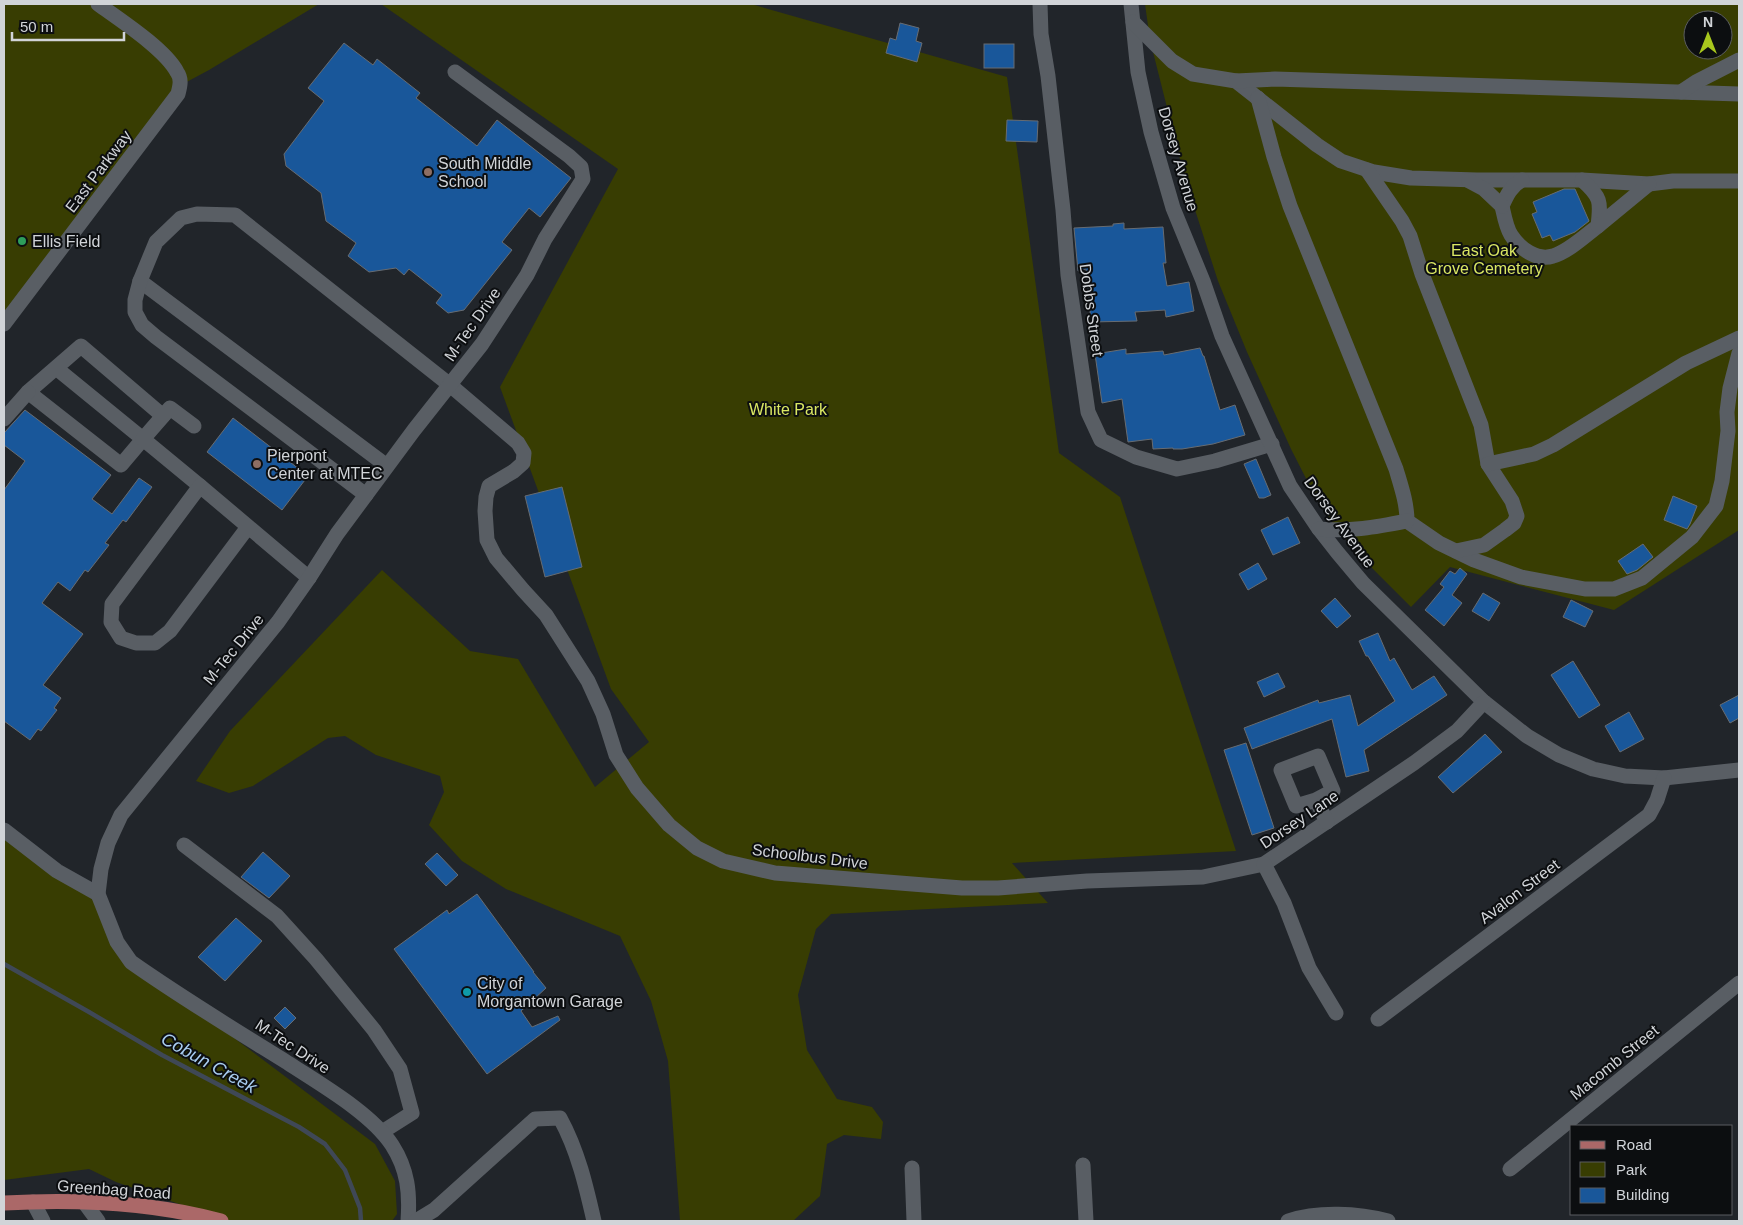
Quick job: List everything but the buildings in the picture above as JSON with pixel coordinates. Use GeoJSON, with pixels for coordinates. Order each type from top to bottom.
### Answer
{"type":"FeatureCollection","features":[{"type":"Feature","properties":{"kind":"main road","name":"Greenbag Road"},"geometry":{"type":"LineString","coordinates":[[4,1203],[84,1202],[190,1213],[221,1221]]}},
{"type":"Feature","properties":{"kind":"street","name":"East Parkway"},"geometry":{"type":"LineString","coordinates":[[4,324],[178,94],[181,85],[178,73],[164,55],[98,4]]}},
{"type":"Feature","properties":{"kind":"street","name":"Dobbs Street"},"geometry":{"type":"LineString","coordinates":[[1040,4],[1040,34],[1048,76],[1063,210],[1068,275],[1088,412],[1101,440],[1136,457],[1177,469],[1215,461],[1272,444]]}},
{"type":"Feature","properties":{"kind":"street","name":"Dorsey Avenue"},"geometry":{"type":"LineString","coordinates":[[1131,4],[1138,72],[1152,132],[1174,208],[1203,281],[1222,336],[1290,486],[1319,529],[1363,583],[1484,702],[1527,736],[1559,755],[1593,769],[1625,776],[1664,778],[1739,770]]}},
{"type":"Feature","properties":{"kind":"street"},"geometry":{"type":"LineString","coordinates":[[1133,22],[1172,61],[1193,74],[1236,81],[1275,79],[1739,94]]}},
{"type":"Feature","properties":{"kind":"street"},"geometry":{"type":"LineString","coordinates":[[1681,92],[1696,82],[1739,60]]}},
{"type":"Feature","properties":{"kind":"street","name":"M-Tec Drive"},"geometry":{"type":"LineString","coordinates":[[408,1221],[410,1198],[403,1166],[392,1145],[382,1132],[365,1116],[317,1082],[132,962],[117,942],[98,894],[101,869],[108,843],[121,815],[278,622],[337,534],[387,466],[482,344],[527,275],[545,239],[582,179],[581,167],[569,156],[455,72]]}},
{"type":"Feature","properties":{"kind":"street"},"geometry":{"type":"LineString","coordinates":[[1236,81],[1317,145],[1341,161],[1367,170],[1411,178],[1582,180],[1649,184],[1674,181],[1739,181]]}},
{"type":"Feature","properties":{"kind":"street"},"geometry":{"type":"LineString","coordinates":[[1258,98],[1290,206],[1396,469],[1404,494],[1407,521]]}},
{"type":"Feature","properties":{"kind":"street"},"geometry":{"type":"LineString","coordinates":[[1367,170],[1410,236],[1481,425],[1488,464],[1512,501],[1517,516],[1514,523],[1484,545],[1456,551]]}},
{"type":"Feature","properties":{"kind":"street"},"geometry":{"type":"LineString","coordinates":[[1464,179],[1484,189],[1502,206],[1511,235],[1530,254],[1543,257],[1553,257],[1562,252],[1598,226],[1649,184]]}},
{"type":"Feature","properties":{"kind":"street"},"geometry":{"type":"LineString","coordinates":[[1502,206],[1507,194],[1515,184],[1522,180]]}},
{"type":"Feature","properties":{"kind":"street"},"geometry":{"type":"LineString","coordinates":[[1582,180],[1596,192],[1600,207],[1598,226]]}},
{"type":"Feature","properties":{"kind":"street"},"geometry":{"type":"LineString","coordinates":[[366,496],[142,325],[135,312],[135,300],[140,281],[156,242],[181,218],[197,214],[234,216],[450,385]]}},
{"type":"Feature","properties":{"kind":"street"},"geometry":{"type":"LineString","coordinates":[[140,281],[387,466]]}},
{"type":"Feature","properties":{"kind":"street"},"geometry":{"type":"LineString","coordinates":[[1488,464],[1534,454],[1553,445],[1678,367],[1739,338]]}},
{"type":"Feature","properties":{"kind":"street"},"geometry":{"type":"LineString","coordinates":[[4,419],[28,392],[81,346],[163,416]]}},
{"type":"Feature","properties":{"kind":"street"},"geometry":{"type":"LineString","coordinates":[[1319,529],[1338,531],[1362,530],[1407,521],[1439,543],[1474,560],[1521,577],[1585,589],[1614,589],[1642,578],[1692,537],[1716,506],[1734,427],[1727,412],[1730,388],[1739,354]]}},
{"type":"Feature","properties":{"kind":"street"},"geometry":{"type":"LineString","coordinates":[[56,368],[309,578]]}},
{"type":"Feature","properties":{"kind":"street","name":"Schoolbus Drive"},"geometry":{"type":"LineString","coordinates":[[450,385],[503,429],[518,443],[524,453],[523,463],[514,471],[489,486],[486,498],[487,540],[496,558],[546,615],[566,645],[588,681],[603,714],[616,754],[637,788],[669,825],[697,848],[723,861],[775,873],[962,888],[998,888],[1087,881],[1203,877],[1264,864]]}},
{"type":"Feature","properties":{"kind":"street"},"geometry":{"type":"LineString","coordinates":[[28,392],[121,465],[170,408],[194,426]]}},
{"type":"Feature","properties":{"kind":"street"},"geometry":{"type":"LineString","coordinates":[[200,486],[112,604],[111,622],[121,638],[136,643],[155,643],[170,632],[248,527]]}},
{"type":"Feature","properties":{"kind":"street"},"geometry":{"type":"LineString","coordinates":[[1484,545],[1488,565]]}},
{"type":"Feature","properties":{"kind":"street","name":"Dorsey Lane"},"geometry":{"type":"LineString","coordinates":[[1336,1013],[1309,968],[1284,903],[1264,864],[1414,763],[1457,731],[1484,702]]}},
{"type":"Feature","properties":{"kind":"street","name":"Avalon Street"},"geometry":{"type":"LineString","coordinates":[[1378,1019],[1649,815],[1657,800],[1664,778]]}},
{"type":"Feature","properties":{"kind":"street"},"geometry":{"type":"LineString","coordinates":[[1316,800],[1327,822]]}},
{"type":"Feature","properties":{"kind":"street"},"geometry":{"type":"LineString","coordinates":[[4,830],[57,871],[98,894]]}},
{"type":"Feature","properties":{"kind":"street"},"geometry":{"type":"LineString","coordinates":[[184,845],[277,916],[316,958],[374,1030],[400,1069],[412,1113],[382,1132]]}},
{"type":"Feature","properties":{"kind":"street","name":"Macomb Street"},"geometry":{"type":"LineString","coordinates":[[1510,1169],[1739,983]]}},
{"type":"Feature","properties":{"kind":"street"},"geometry":{"type":"LineString","coordinates":[[416,1221],[438,1216],[535,1119],[560,1118],[571,1137],[584,1175],[594,1221]]}},
{"type":"Feature","properties":{"kind":"street"},"geometry":{"type":"LineString","coordinates":[[1084,1165],[1086,1221]]}},
{"type":"Feature","properties":{"kind":"street"},"geometry":{"type":"LineString","coordinates":[[912,1168],[914,1221]]}},
{"type":"Feature","properties":{"kind":"street"},"geometry":{"type":"LineString","coordinates":[[33,1202],[43,1221]]}},
{"type":"Feature","properties":{"kind":"street"},"geometry":{"type":"LineString","coordinates":[[84,1202],[98,1221]]}},
{"type":"Feature","properties":{"kind":"street"},"geometry":{"type":"LineString","coordinates":[[1288,1221],[1318,1215],[1348,1215],[1388,1221]]}},
{"type":"Feature","properties":{"kind":"green space"},"geometry":{"type":"Polygon","coordinates":[[[4,4],[319,4],[181,85],[4,324],[4,4]]]}},
{"type":"Feature","properties":{"kind":"green space","name":"White Park"},"geometry":{"type":"Polygon","coordinates":[[[381,4],[751,4],[1007,77],[1059,453],[1120,497],[1236,851],[1012,863],[1048,903],[831,914],[816,929],[798,995],[807,1050],[837,1099],[872,1107],[883,1122],[881,1139],[844,1135],[827,1144],[820,1196],[793,1221],[680,1221],[668,1061],[651,1001],[620,936],[506,889],[462,861],[429,825],[444,792],[440,776],[376,755],[345,736],[328,738],[253,786],[229,793],[196,781],[230,731],[382,570],[470,651],[518,659],[595,787],[649,742],[611,689],[500,387],[618,169],[381,4]]]}},
{"type":"Feature","properties":{"kind":"green space","name":"East Oak Grove Cemetery"},"geometry":{"type":"Polygon","coordinates":[[[1145,4],[1739,4],[1739,530],[1614,610],[1450,567],[1411,607],[1338,531],[1318,502],[1291,449],[1247,352],[1218,281],[1185,179],[1150,40],[1145,4]]]}},
{"type":"Feature","properties":{"kind":"green space"},"geometry":{"type":"Polygon","coordinates":[[[4,826],[98,894],[117,942],[153,977],[375,1144],[395,1181],[397,1214],[392,1221],[228,1221],[116,1182],[89,1169],[4,1180],[4,826]]]}},
{"type":"Feature","properties":{"kind":"waterway","name":"Cobun Creek"},"geometry":{"type":"LineString","coordinates":[[4,964],[162,1055],[299,1127],[325,1144],[345,1170],[360,1208],[361,1221]]}},
{"type":"Feature","properties":{"kind":"place","name":"South Middle School"},"geometry":{"type":"Point","coordinates":[428,172]}},
{"type":"Feature","properties":{"kind":"place","name":"Ellis Field"},"geometry":{"type":"Point","coordinates":[22,241]}},
{"type":"Feature","properties":{"kind":"place","name":"Pierpont Center at MTEC"},"geometry":{"type":"Point","coordinates":[257,464]}},
{"type":"Feature","properties":{"kind":"place","name":"City of Morgantown Garage"},"geometry":{"type":"Point","coordinates":[467,992]}}]}
